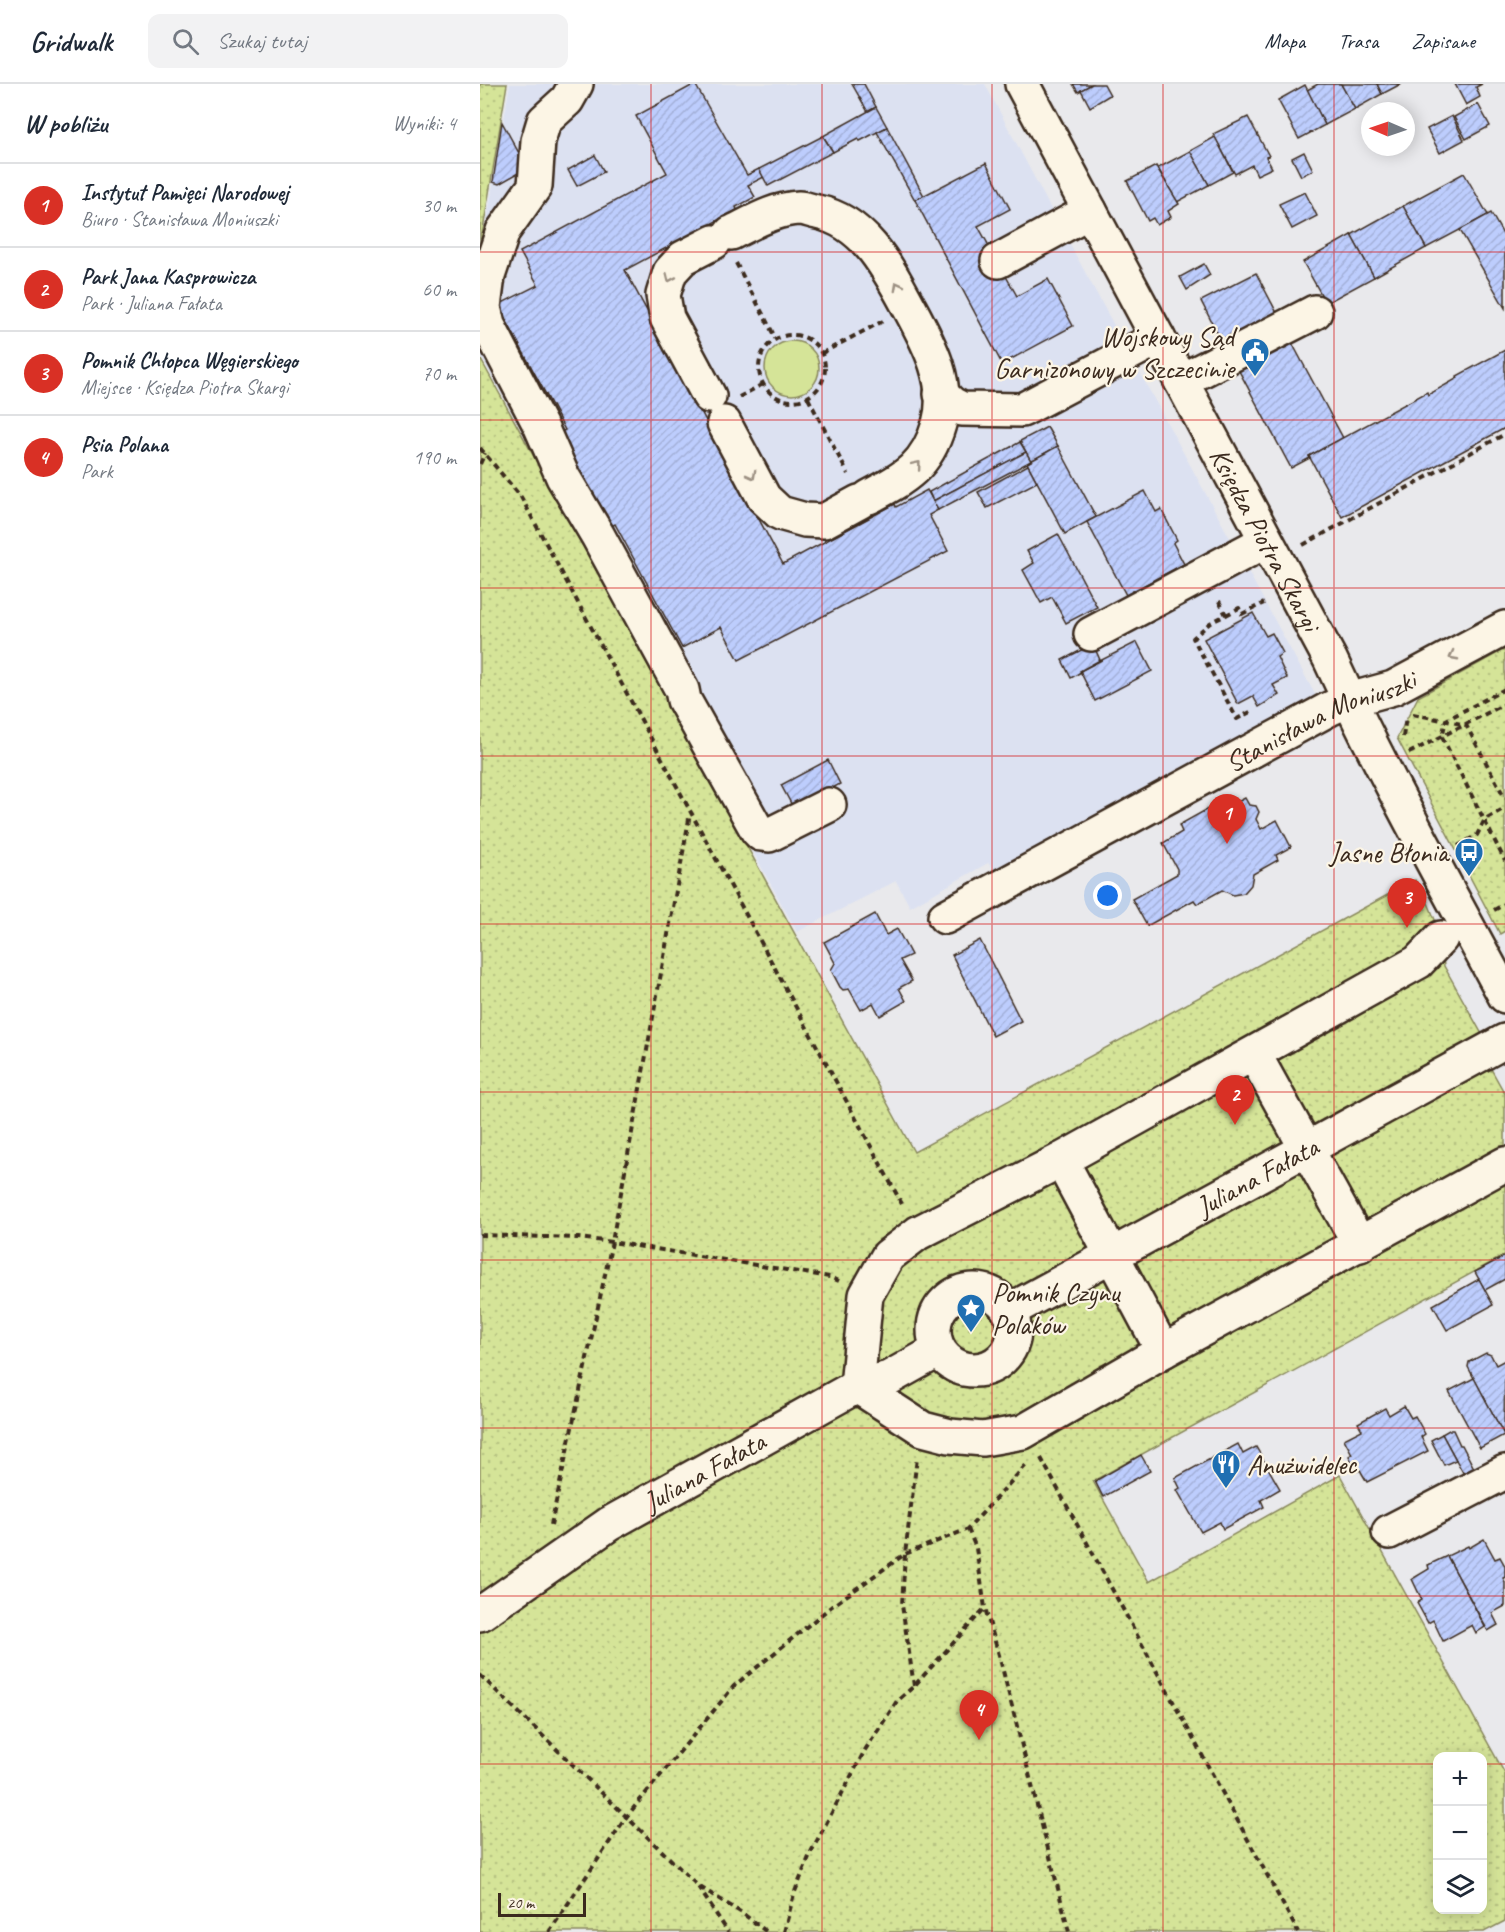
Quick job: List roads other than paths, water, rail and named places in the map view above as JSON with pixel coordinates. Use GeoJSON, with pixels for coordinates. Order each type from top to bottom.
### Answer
{"type":"FeatureCollection","features":[{"type":"Feature","properties":{"kind":"street"},"geometry":{"type":"LineString","coordinates":[[576,84],[567,99],[544,121],[538,141],[535,186],[503,231],[488,276],[484,307],[488,325],[541,427],[563,477],[604,546],[682,690],[684,700],[757,830],[761,834],[769,835],[829,805]]}},
{"type":"Feature","properties":{"kind":"street","name":"Księdza Piotra Skargi"},"geometry":{"type":"LineString","coordinates":[[1022,84],[1330,659],[1401,804],[1495,954],[1505,996]]}},
{"type":"Feature","properties":{"kind":"street"},"geometry":{"type":"LineString","coordinates":[[800,208],[826,214],[851,227],[886,264],[928,341],[948,409],[918,466],[901,480],[860,494],[824,521],[805,520],[780,513],[764,498],[730,402],[667,318],[663,295],[670,272],[683,258],[726,245],[771,214],[800,208]]}},
{"type":"Feature","properties":{"kind":"street"},"geometry":{"type":"LineString","coordinates":[[998,261],[1090,211]]}},
{"type":"Feature","properties":{"kind":"street"},"geometry":{"type":"LineString","coordinates":[[1181,381],[1316,312]]}},
{"type":"Feature","properties":{"kind":"street"},"geometry":{"type":"LineString","coordinates":[[948,409],[1022,410],[1158,338]]}},
{"type":"Feature","properties":{"kind":"street"},"geometry":{"type":"LineString","coordinates":[[1091,634],[1266,541]]}},
{"type":"Feature","properties":{"kind":"street","name":"Stanisława Moniuszki"},"geometry":{"type":"LineString","coordinates":[[945,917],[1329,709],[1349,700],[1393,688],[1505,628]]}},
{"type":"Feature","properties":{"kind":"street"},"geometry":{"type":"LineString","coordinates":[[1441,938],[1418,963],[1061,1160],[918,1233],[888,1256],[866,1294],[857,1386],[923,1429],[950,1436],[1030,1442],[1163,1351],[1505,1164]]}},
{"type":"Feature","properties":{"kind":"street","name":"Juliana Fałata"},"geometry":{"type":"LineString","coordinates":[[1009,1311],[1505,1041]]}},
{"type":"Feature","properties":{"kind":"street"},"geometry":{"type":"LineString","coordinates":[[1254,1054],[1360,1245]]}},
{"type":"Feature","properties":{"kind":"street"},"geometry":{"type":"LineString","coordinates":[[1061,1160],[1163,1351]]}},
{"type":"Feature","properties":{"kind":"street"},"geometry":{"type":"LineString","coordinates":[[970,1290],[985,1291],[999,1298],[1009,1311],[1014,1324],[1013,1339],[1004,1357],[992,1366],[978,1370],[963,1369],[949,1362],[939,1350],[934,1336],[935,1321],[944,1303],[956,1294],[970,1290]]}},
{"type":"Feature","properties":{"kind":"street","name":"Juliana Fałata"},"geometry":{"type":"LineString","coordinates":[[480,1614],[609,1524],[857,1386],[889,1377],[939,1350]]}},
{"type":"Feature","properties":{"kind":"street"},"geometry":{"type":"LineString","coordinates":[[1389,1532],[1505,1472]]}},
{"type":"Feature","properties":{"kind":"place","name":"Wojskowy Sąd Garnizonowy w Szczecinie"},"geometry":{"type":"Point","coordinates":[1255,378]}},
{"type":"Feature","properties":{"kind":"place","name":"Instytut Pamięci Narodowej"},"geometry":{"type":"Point","coordinates":[1227,844]}},
{"type":"Feature","properties":{"kind":"place","name":"Jasne Błonia"},"geometry":{"type":"Point","coordinates":[1469,878]}},
{"type":"Feature","properties":{"kind":"place","name":"Pomnik Chłopca Węgierskiego"},"geometry":{"type":"Point","coordinates":[1407,928]}},
{"type":"Feature","properties":{"kind":"place","name":"Park Jana Kasprowicza"},"geometry":{"type":"Point","coordinates":[1235,1125]}},
{"type":"Feature","properties":{"kind":"place","name":"Pomnik Czynu Polaków"},"geometry":{"type":"Point","coordinates":[971,1334]}},
{"type":"Feature","properties":{"kind":"place","name":"Anużwidelec"},"geometry":{"type":"Point","coordinates":[1226,1490]}},
{"type":"Feature","properties":{"kind":"place","name":"Psia Polana"},"geometry":{"type":"Point","coordinates":[979,1740]}}]}
